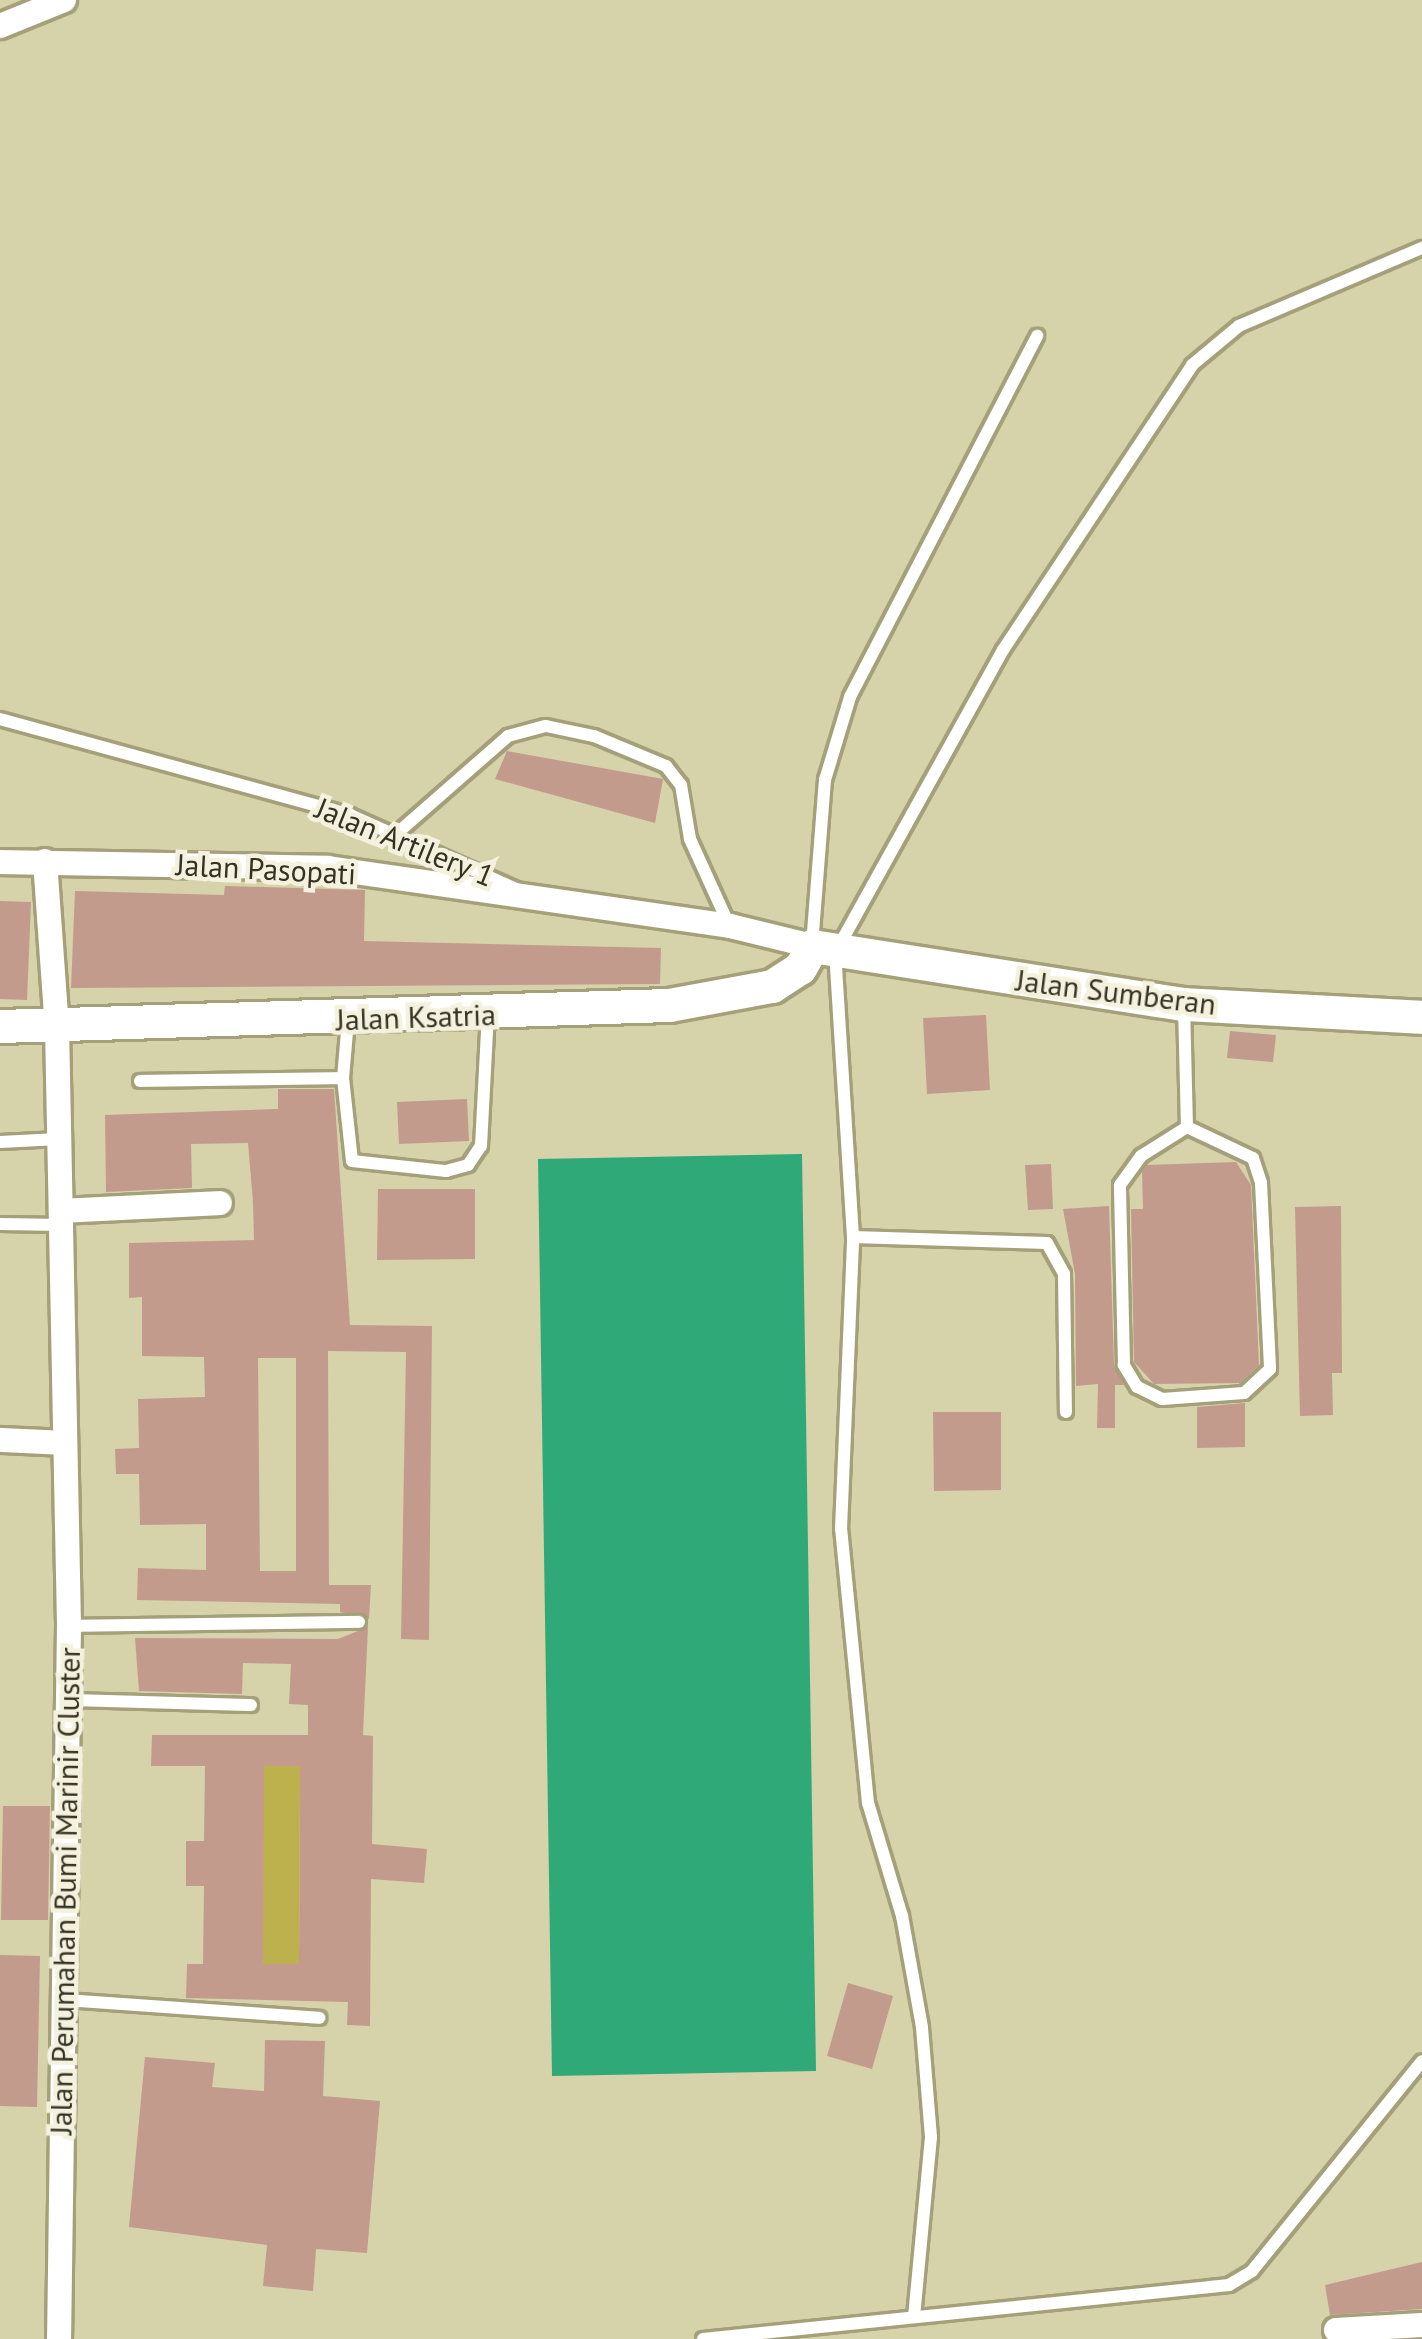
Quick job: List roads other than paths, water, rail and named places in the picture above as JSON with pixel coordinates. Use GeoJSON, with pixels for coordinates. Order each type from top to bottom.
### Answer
{"type":"FeatureCollection","features":[{"type":"Feature","properties":{"kind":"street"},"geometry":{"type":"LineString","coordinates":[[0,26],[64,0]]}},
{"type":"Feature","properties":{"kind":"street","name":"Jalan Perumahan Bumi Marinir Cluster"},"geometry":{"type":"LineString","coordinates":[[46,861],[58,1027],[69,1625],[59,2339]]}},
{"type":"Feature","properties":{"kind":"street","name":"Jalan Pasopati"},"geometry":{"type":"LineString","coordinates":[[0,862],[328,868],[530,896]]}},
{"type":"Feature","properties":{"kind":"street","name":"Jalan Artilery 1"},"geometry":{"type":"LineString","coordinates":[[530,896],[730,926],[824,950]]}},
{"type":"Feature","properties":{"kind":"street","name":"Jalan Sumberan"},"geometry":{"type":"LineString","coordinates":[[824,950],[1184,1004],[1422,1017]]}},
{"type":"Feature","properties":{"kind":"street","name":"Jalan Ksatria"},"geometry":{"type":"LineString","coordinates":[[0,1027],[488,1014],[732,995],[772,986],[824,950]]}},
{"type":"Feature","properties":{"kind":"street"},"geometry":{"type":"LineString","coordinates":[[62,1218],[220,1203]]}},
{"type":"Feature","properties":{"kind":"street"},"geometry":{"type":"LineString","coordinates":[[0,1440],[64,1443]]}},
{"type":"Feature","properties":{"kind":"street"},"geometry":{"type":"LineString","coordinates":[[1336,2330],[1422,2325]]}},
{"type":"Feature","properties":{"kind":"lane"},"geometry":{"type":"LineString","coordinates":[[824,950],[1003,650],[1192,365],[1239,326],[1422,248]]}},
{"type":"Feature","properties":{"kind":"lane"},"geometry":{"type":"LineString","coordinates":[[914,2317],[931,2138],[922,2027],[902,1916],[868,1803],[841,1529],[853,1237],[824,950],[825,780],[850,697],[1037,336]]}},
{"type":"Feature","properties":{"kind":"lane","name":"Jalan Artilery 1"},"geometry":{"type":"LineString","coordinates":[[0,718],[395,835],[530,896]]}},
{"type":"Feature","properties":{"kind":"lane"},"geometry":{"type":"LineString","coordinates":[[395,835],[508,736],[546,726],[594,736],[666,766],[681,785],[690,838],[730,926]]}},
{"type":"Feature","properties":{"kind":"lane"},"geometry":{"type":"LineString","coordinates":[[1184,1004],[1187,1126]]}},
{"type":"Feature","properties":{"kind":"lane"},"geometry":{"type":"LineString","coordinates":[[348,1020],[343,1078],[352,1162],[446,1171],[468,1165],[481,1146],[488,1014]]}},
{"type":"Feature","properties":{"kind":"lane"},"geometry":{"type":"LineString","coordinates":[[140,1081],[343,1078]]}},
{"type":"Feature","properties":{"kind":"lane"},"geometry":{"type":"LineString","coordinates":[[1187,1126],[1252,1158],[1262,1183],[1270,1369],[1244,1393],[1162,1399],[1137,1388],[1124,1365],[1120,1185],[1141,1156],[1187,1126]]}},
{"type":"Feature","properties":{"kind":"lane"},"geometry":{"type":"LineString","coordinates":[[0,1142],[60,1138]]}},
{"type":"Feature","properties":{"kind":"lane"},"geometry":{"type":"LineString","coordinates":[[0,1224],[62,1218]]}},
{"type":"Feature","properties":{"kind":"lane"},"geometry":{"type":"LineString","coordinates":[[853,1237],[1047,1243],[1064,1274],[1066,1412]]}},
{"type":"Feature","properties":{"kind":"lane"},"geometry":{"type":"LineString","coordinates":[[69,1625],[359,1622]]}},
{"type":"Feature","properties":{"kind":"lane"},"geometry":{"type":"LineString","coordinates":[[69,1700],[251,1706]]}},
{"type":"Feature","properties":{"kind":"lane"},"geometry":{"type":"LineString","coordinates":[[63,2000],[319,2018]]}},
{"type":"Feature","properties":{"kind":"lane"},"geometry":{"type":"LineString","coordinates":[[703,2339],[1229,2285],[1252,2271],[1422,2061]]}}]}
